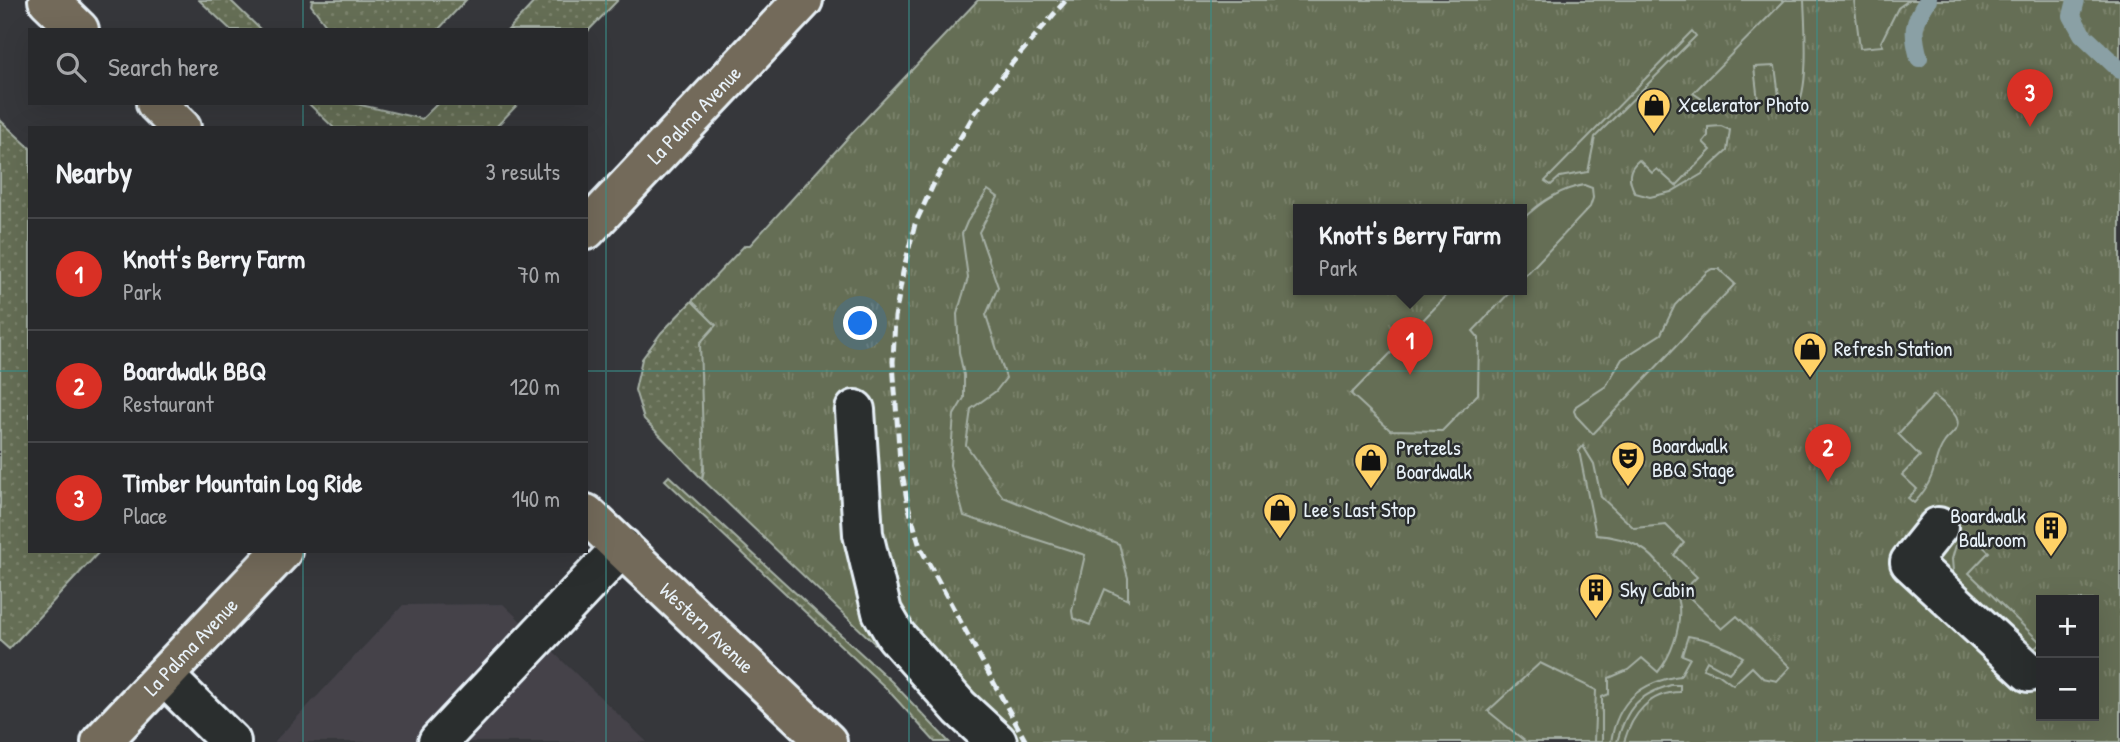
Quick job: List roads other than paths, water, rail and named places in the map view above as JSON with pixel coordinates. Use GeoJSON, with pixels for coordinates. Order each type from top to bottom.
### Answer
{"type":"FeatureCollection","features":[{"type":"Feature","properties":{"kind":"main road"},"geometry":{"type":"LineString","coordinates":[[48,0],[77,28]]}},
{"type":"Feature","properties":{"kind":"main road","name":"La Palma Avenue"},"geometry":{"type":"LineString","coordinates":[[588,228],[803,0]]}},
{"type":"Feature","properties":{"kind":"main road"},"geometry":{"type":"LineString","coordinates":[[158,105],[179,126]]}},
{"type":"Feature","properties":{"kind":"main road","name":"Western Avenue"},"geometry":{"type":"LineString","coordinates":[[588,515],[827,742]]}},
{"type":"Feature","properties":{"kind":"main road","name":"La Palma Avenue"},"geometry":{"type":"LineString","coordinates":[[101,742],[280,553]]}},
{"type":"Feature","properties":{"kind":"lane"},"geometry":{"type":"LineString","coordinates":[[855,410],[863,534],[882,612],[905,647],[960,708],[997,742]]}},
{"type":"Feature","properties":{"kind":"lane"},"geometry":{"type":"LineString","coordinates":[[1938,527],[1910,562],[2029,672]]}},
{"type":"Feature","properties":{"kind":"lane"},"geometry":{"type":"LineString","coordinates":[[438,742],[622,547]]}},
{"type":"Feature","properties":{"kind":"lane"},"geometry":{"type":"LineString","coordinates":[[164,676],[231,742]]}},
{"type":"Feature","properties":{"kind":"waterway"},"geometry":{"type":"LineString","coordinates":[[1919,58],[1915,28],[1928,0]]}},
{"type":"Feature","properties":{"kind":"waterway"},"geometry":{"type":"LineString","coordinates":[[2076,0],[2072,16],[2082,34],[2120,70]]}},
{"type":"Feature","properties":{"kind":"railway"},"geometry":{"type":"LineString","coordinates":[[1026,742],[920,547],[900,462],[893,362],[895,317],[915,224],[935,181],[975,113],[1013,62],[1066,0]]}},
{"type":"Feature","properties":{"kind":"place","name":"Timber Mountain Log Ride"},"geometry":{"type":"Point","coordinates":[2030,127]}},
{"type":"Feature","properties":{"kind":"place","name":"Xcelerator Photo"},"geometry":{"type":"Point","coordinates":[1654,135]}},
{"type":"Feature","properties":{"kind":"place","name":"Knott's Berry Farm"},"geometry":{"type":"Point","coordinates":[1410,375]}},
{"type":"Feature","properties":{"kind":"place","name":"Refresh Station"},"geometry":{"type":"Point","coordinates":[1810,379]}},
{"type":"Feature","properties":{"kind":"place","name":"Boardwalk BBQ"},"geometry":{"type":"Point","coordinates":[1828,482]}},
{"type":"Feature","properties":{"kind":"place","name":"Boardwalk BBQ Stage"},"geometry":{"type":"Point","coordinates":[1628,488]}},
{"type":"Feature","properties":{"kind":"place","name":"Pretzels Boardwalk"},"geometry":{"type":"Point","coordinates":[1371,490]}},
{"type":"Feature","properties":{"kind":"place","name":"Lee's Last Stop"},"geometry":{"type":"Point","coordinates":[1280,540]}},
{"type":"Feature","properties":{"kind":"place","name":"Boardwalk Ballroom"},"geometry":{"type":"Point","coordinates":[2051,558]}},
{"type":"Feature","properties":{"kind":"place","name":"Sky Cabin"},"geometry":{"type":"Point","coordinates":[1596,620]}}]}
